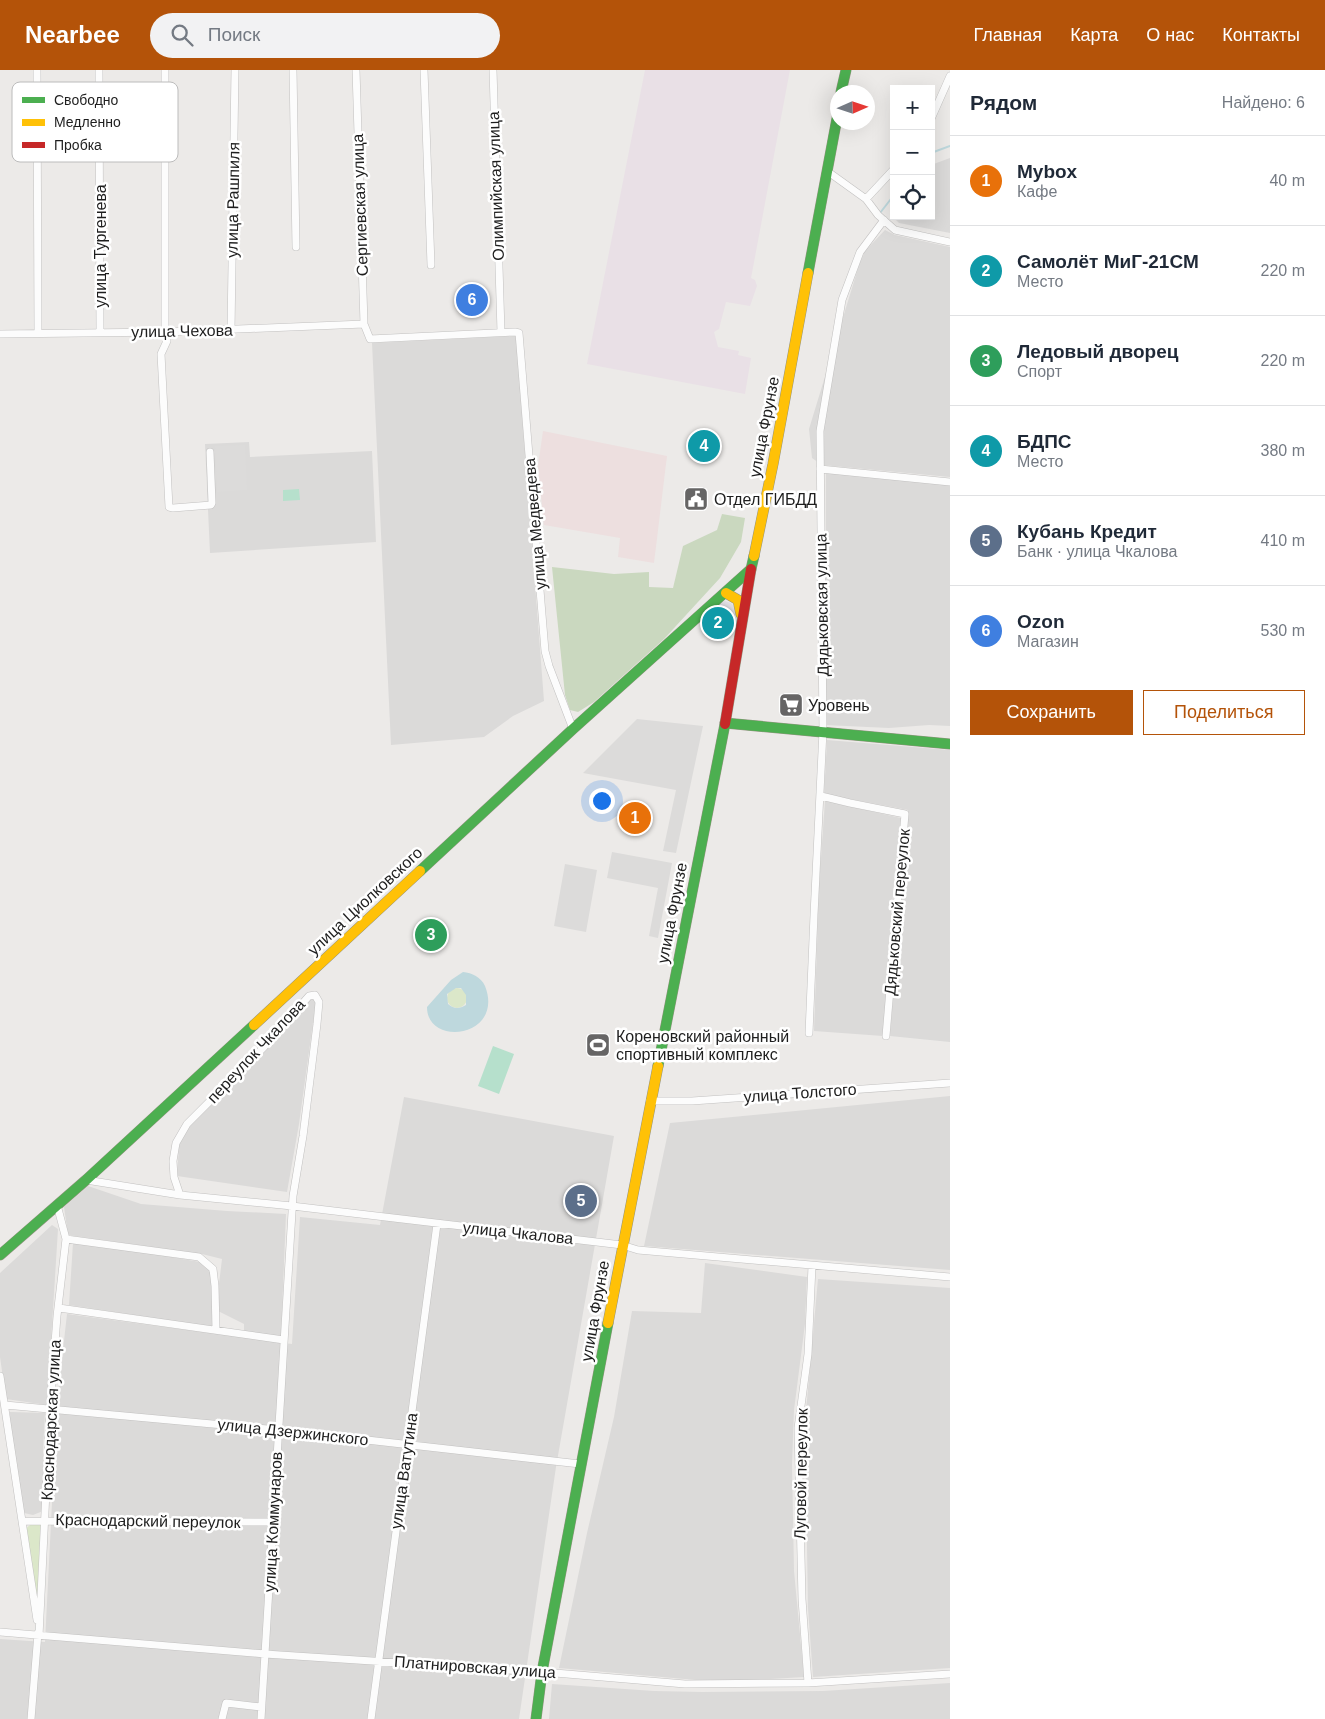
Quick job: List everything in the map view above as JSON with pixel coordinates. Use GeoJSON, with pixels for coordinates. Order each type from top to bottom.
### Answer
{"type":"FeatureCollection","features":[{"type":"Feature","properties":{"kind":"main road"},"geometry":{"type":"LineString","coordinates":[[843,85],[846,70]]}},
{"type":"Feature","properties":{"kind":"main road","name":"улица Фрунзе"},"geometry":{"type":"LineString","coordinates":[[536,1719],[542,1672],[580,1464],[725,724],[751,569],[834,130]]}},
{"type":"Feature","properties":{"kind":"main road","name":"улица Циолковского"},"geometry":{"type":"LineString","coordinates":[[0,1255],[86,1180],[573,729],[751,569]]}},
{"type":"Feature","properties":{"kind":"main road"},"geometry":{"type":"LineString","coordinates":[[726,593],[738,600],[743,622]]}},
{"type":"Feature","properties":{"kind":"main road"},"geometry":{"type":"LineString","coordinates":[[725,724],[823,731],[950,744]]}},
{"type":"Feature","properties":{"kind":"street","name":"улица Рашпиля"},"geometry":{"type":"LineString","coordinates":[[230,330],[235,70]]}},
{"type":"Feature","properties":{"kind":"street"},"geometry":{"type":"LineString","coordinates":[[293,70],[296,247]]}},
{"type":"Feature","properties":{"kind":"street","name":"Сергиевская улица"},"geometry":{"type":"LineString","coordinates":[[356,70],[364,324],[370,340],[501,332]]}},
{"type":"Feature","properties":{"kind":"street"},"geometry":{"type":"LineString","coordinates":[[424,70],[431,265]]}},
{"type":"Feature","properties":{"kind":"street","name":"Олимпийская улица"},"geometry":{"type":"LineString","coordinates":[[493,70],[501,332]]}},
{"type":"Feature","properties":{"kind":"street"},"geometry":{"type":"LineString","coordinates":[[935,111],[950,76]]}},
{"type":"Feature","properties":{"kind":"street"},"geometry":{"type":"LineString","coordinates":[[37,162],[38,333]]}},
{"type":"Feature","properties":{"kind":"street","name":"улица Тургенева"},"geometry":{"type":"LineString","coordinates":[[100,162],[100,332]]}},
{"type":"Feature","properties":{"kind":"street"},"geometry":{"type":"LineString","coordinates":[[165,162],[165,332],[167,341],[161,354],[169,507],[210,505],[210,452]]}},
{"type":"Feature","properties":{"kind":"street"},"geometry":{"type":"LineString","coordinates":[[826,171],[866,199],[895,230],[950,242]]}},
{"type":"Feature","properties":{"kind":"street"},"geometry":{"type":"LineString","coordinates":[[866,199],[890,173]]}},
{"type":"Feature","properties":{"kind":"street","name":"Дядьковская улица"},"geometry":{"type":"LineString","coordinates":[[810,1033],[823,731],[820,431],[842,300],[860,252],[884,220]]}},
{"type":"Feature","properties":{"kind":"street","name":"улица Чехова"},"geometry":{"type":"LineString","coordinates":[[0,334],[165,332],[364,324]]}},
{"type":"Feature","properties":{"kind":"street","name":"улица Медведева"},"geometry":{"type":"LineString","coordinates":[[501,332],[519,333],[546,651],[549,666],[573,729]]}},
{"type":"Feature","properties":{"kind":"street"},"geometry":{"type":"LineString","coordinates":[[820,469],[950,482]]}},
{"type":"Feature","properties":{"kind":"street","name":"Дядьковский переулок"},"geometry":{"type":"LineString","coordinates":[[820,796],[905,814],[886,1036]]}},
{"type":"Feature","properties":{"kind":"street","name":"переулок Чкалова"},"geometry":{"type":"LineString","coordinates":[[180,1195],[174,1177],[173,1161],[176,1143],[187,1124],[264,1047],[309,996],[315,996],[319,1002],[317,1024],[292,1206]]}},
{"type":"Feature","properties":{"kind":"street","name":"улица Толстого"},"geometry":{"type":"LineString","coordinates":[[650,1101],[692,1101],[950,1083]]}},
{"type":"Feature","properties":{"kind":"street","name":"улица Чкалова"},"geometry":{"type":"LineString","coordinates":[[86,1180],[180,1195],[292,1206],[622,1245],[638,1250],[950,1277]]}},
{"type":"Feature","properties":{"kind":"street","name":"Краснодарская улица"},"geometry":{"type":"LineString","coordinates":[[31,1719],[39,1636],[50,1409],[66,1239],[57,1205]]}},
{"type":"Feature","properties":{"kind":"street","name":"улица Коммунаров"},"geometry":{"type":"LineString","coordinates":[[260,1719],[292,1206]]}},
{"type":"Feature","properties":{"kind":"street","name":"улица Ватутина"},"geometry":{"type":"LineString","coordinates":[[371,1719],[436,1224]]}},
{"type":"Feature","properties":{"kind":"street"},"geometry":{"type":"LineString","coordinates":[[66,1239],[199,1257],[213,1269],[216,1330]]}},
{"type":"Feature","properties":{"kind":"street","name":"Луговой переулок"},"geometry":{"type":"LineString","coordinates":[[808,1684],[802,1599],[798,1428],[808,1354],[812,1266]]}},
{"type":"Feature","properties":{"kind":"street"},"geometry":{"type":"LineString","coordinates":[[59,1308],[284,1340]]}},
{"type":"Feature","properties":{"kind":"street","name":"Краснодарская улица"},"geometry":{"type":"LineString","coordinates":[[0,1376],[39,1636]]}},
{"type":"Feature","properties":{"kind":"street","name":"улица Дзержинского"},"geometry":{"type":"LineString","coordinates":[[5,1405],[278,1430],[580,1464]]}},
{"type":"Feature","properties":{"kind":"street","name":"Краснодарский переулок"},"geometry":{"type":"LineString","coordinates":[[23,1521],[273,1522]]}},
{"type":"Feature","properties":{"kind":"street","name":"Платнировская улица"},"geometry":{"type":"LineString","coordinates":[[0,1632],[265,1654],[542,1672],[685,1684],[808,1684],[950,1674]]}},
{"type":"Feature","properties":{"kind":"street"},"geometry":{"type":"LineString","coordinates":[[222,1719],[226,1703],[261,1707]]}},
{"type":"Feature","properties":{"kind":"shaded area"},"geometry":{"type":"Polygon","coordinates":[[[645,70],[790,70],[751,278],[755,280],[757,286],[750,306],[726,302],[719,329],[714,332],[718,347],[739,351],[738,355],[751,358],[745,394],[587,364],[645,70]]]}},
{"type":"Feature","properties":{"kind":"shaded area"},"geometry":{"type":"Polygon","coordinates":[[[950,158],[950,233],[899,223],[896,220],[935,220],[935,164],[950,158]]]}},
{"type":"Feature","properties":{"kind":"shaded area"},"geometry":{"type":"Polygon","coordinates":[[[885,230],[895,235],[950,247],[950,477],[822,465],[812,458],[809,429],[859,265],[865,251],[885,230]]]}},
{"type":"Feature","properties":{"kind":"shaded area"},"geometry":{"type":"Polygon","coordinates":[[[516,336],[544,701],[513,716],[484,737],[391,745],[372,343],[516,336]]]}},
{"type":"Feature","properties":{"kind":"shaded area"},"geometry":{"type":"Polygon","coordinates":[[[543,431],[667,456],[654,563],[618,557],[620,538],[544,525],[538,466],[543,431]]]}},
{"type":"Feature","properties":{"kind":"shaded area"},"geometry":{"type":"Polygon","coordinates":[[[249,442],[250,457],[372,451],[376,542],[210,553],[205,444],[249,442]]]}},
{"type":"Feature","properties":{"kind":"shaded area"},"geometry":{"type":"Polygon","coordinates":[[[245,445],[247,490],[217,492],[215,446],[245,445]]]}},
{"type":"Feature","properties":{"kind":"shaded area"},"geometry":{"type":"Polygon","coordinates":[[[826,472],[950,485],[950,726],[929,725],[889,728],[825,725],[826,472]]]}},
{"type":"Feature","properties":{"kind":"shaded area"},"geometry":{"type":"Polygon","coordinates":[[[725,601],[731,603],[735,608],[735,616],[727,634],[699,622],[720,603],[725,601]]]}},
{"type":"Feature","properties":{"kind":"shaded area"},"geometry":{"type":"Polygon","coordinates":[[[637,719],[703,726],[676,853],[663,851],[676,790],[583,773],[637,719]]]}},
{"type":"Feature","properties":{"kind":"shaded area"},"geometry":{"type":"Polygon","coordinates":[[[827,740],[950,750],[950,1042],[890,1036],[908,810],[824,794],[827,740]]]}},
{"type":"Feature","properties":{"kind":"shaded area"},"geometry":{"type":"Polygon","coordinates":[[[825,801],[901,818],[893,893],[883,1036],[814,1031],[819,885],[825,801]]]}},
{"type":"Feature","properties":{"kind":"shaded area"},"geometry":{"type":"Polygon","coordinates":[[[612,852],[672,863],[658,938],[649,936],[658,888],[607,878],[612,852]]]}},
{"type":"Feature","properties":{"kind":"shaded area"},"geometry":{"type":"Polygon","coordinates":[[[565,864],[597,870],[586,932],[554,926],[565,864]]]}},
{"type":"Feature","properties":{"kind":"shaded area"},"geometry":{"type":"Polygon","coordinates":[[[309,998],[316,1001],[299,1124],[287,1192],[177,1176],[179,1145],[188,1127],[309,998]]]}},
{"type":"Feature","properties":{"kind":"shaded area"},"geometry":{"type":"Polygon","coordinates":[[[950,1096],[950,1270],[644,1246],[670,1123],[950,1096]]]}},
{"type":"Feature","properties":{"kind":"shaded area"},"geometry":{"type":"Polygon","coordinates":[[[404,1097],[614,1136],[556,1467],[519,1719],[0,1719],[0,1639],[45,1642],[57,1403],[67,1314],[292,1344],[300,1217],[380,1225],[404,1097]]]}},
{"type":"Feature","properties":{"kind":"shaded area"},"geometry":{"type":"Polygon","coordinates":[[[88,1186],[141,1204],[286,1214],[281,1337],[244,1331],[244,1324],[218,1311],[222,1259],[202,1254],[68,1235],[64,1207],[88,1186]]]}},
{"type":"Feature","properties":{"kind":"shaded area"},"geometry":{"type":"Polygon","coordinates":[[[52,1225],[58,1229],[47,1405],[6,1399],[0,1357],[0,1273],[52,1225]]]}},
{"type":"Feature","properties":{"kind":"shaded area"},"geometry":{"type":"Polygon","coordinates":[[[73,1243],[200,1262],[211,1271],[213,1327],[69,1305],[73,1243]]]}},
{"type":"Feature","properties":{"kind":"shaded area"},"geometry":{"type":"Polygon","coordinates":[[[705,1263],[807,1277],[805,1324],[794,1410],[792,1465],[794,1571],[804,1677],[751,1680],[696,1680],[559,1668],[587,1533],[614,1417],[632,1311],[701,1313],[705,1263]]]}},
{"type":"Feature","properties":{"kind":"shaded area"},"geometry":{"type":"Polygon","coordinates":[[[818,1279],[950,1288],[950,1668],[813,1677],[808,1608],[805,1422],[818,1279]]]}},
{"type":"Feature","properties":{"kind":"shaded area"},"geometry":{"type":"Polygon","coordinates":[[[10,1412],[45,1413],[43,1511],[33,1515],[24,1513],[9,1419],[10,1412]]]}},
{"type":"Feature","properties":{"kind":"shaded area"},"geometry":{"type":"Polygon","coordinates":[[[950,1683],[950,1719],[549,1719],[552,1684],[654,1691],[702,1692],[823,1691],[950,1683]]]}},
{"type":"Feature","properties":{"kind":"green space"},"geometry":{"type":"Polygon","coordinates":[[[299,489],[300,500],[283,501],[283,490],[299,489]]]}},
{"type":"Feature","properties":{"kind":"green space"},"geometry":{"type":"Polygon","coordinates":[[[722,514],[745,518],[741,542],[720,578],[664,639],[594,702],[578,712],[570,710],[565,695],[552,567],[614,574],[649,572],[649,587],[673,588],[683,546],[717,530],[722,514]]]}},
{"type":"Feature","properties":{"kind":"green space"},"geometry":{"type":"Polygon","coordinates":[[[457,988],[464,991],[467,998],[464,1005],[457,1008],[450,1005],[447,998],[450,991],[457,988]]]}},
{"type":"Feature","properties":{"kind":"green space"},"geometry":{"type":"Polygon","coordinates":[[[493,1046],[514,1054],[499,1094],[478,1086],[493,1046]]]}},
{"type":"Feature","properties":{"kind":"green space"},"geometry":{"type":"Polygon","coordinates":[[[34,1522],[42,1523],[38,1605],[25,1529],[34,1522]]]}},
{"type":"Feature","properties":{"kind":"water"},"geometry":{"type":"Polygon","coordinates":[[[463,972],[473,974],[485,986],[488,1003],[484,1017],[475,1026],[464,1031],[451,1032],[439,1028],[430,1020],[427,1007],[451,980],[463,972]],[[456,988],[447,994],[448,1004],[454,1008],[466,1005],[466,995],[461,988],[456,988]]]}},
{"type":"Feature","properties":{"kind":"waterway"},"geometry":{"type":"LineString","coordinates":[[935,152],[950,146]]}},
{"type":"Feature","properties":{"kind":"waterway"},"geometry":{"type":"LineString","coordinates":[[880,213],[890,200]]}},
{"type":"Feature","properties":{"kind":"traffic: fast"},"geometry":{"type":"LineString","coordinates":[[843,85],[846,70]]}},
{"type":"Feature","properties":{"kind":"traffic: fast"},"geometry":{"type":"LineString","coordinates":[[808,273],[835,130]]}},
{"type":"Feature","properties":{"kind":"traffic: fast"},"geometry":{"type":"LineString","coordinates":[[420,871],[573,729],[751,569],[754,556]]}},
{"type":"Feature","properties":{"kind":"traffic: fast"},"geometry":{"type":"LineString","coordinates":[[725,723],[950,744]]}},
{"type":"Feature","properties":{"kind":"traffic: fast"},"geometry":{"type":"LineString","coordinates":[[658,1066],[725,724]]}},
{"type":"Feature","properties":{"kind":"traffic: fast"},"geometry":{"type":"LineString","coordinates":[[0,1255],[86,1180],[254,1025]]}},
{"type":"Feature","properties":{"kind":"traffic: fast"},"geometry":{"type":"LineString","coordinates":[[536,1719],[542,1672],[608,1323]]}},
{"type":"Feature","properties":{"kind":"traffic: slow"},"geometry":{"type":"LineString","coordinates":[[754,556],[808,273]]}},
{"type":"Feature","properties":{"kind":"traffic: slow"},"geometry":{"type":"LineString","coordinates":[[726,593],[738,600],[741,614]]}},
{"type":"Feature","properties":{"kind":"traffic: slow"},"geometry":{"type":"LineString","coordinates":[[254,1025],[420,871]]}},
{"type":"Feature","properties":{"kind":"traffic: slow"},"geometry":{"type":"LineString","coordinates":[[608,1323],[658,1066]]}},
{"type":"Feature","properties":{"kind":"traffic: jam"},"geometry":{"type":"LineString","coordinates":[[725,724],[751,569]]}},
{"type":"Feature","properties":{"kind":"place","name":"Ozon"},"geometry":{"type":"Point","coordinates":[472,300]}},
{"type":"Feature","properties":{"kind":"place","name":"БДПС"},"geometry":{"type":"Point","coordinates":[704,446]}},
{"type":"Feature","properties":{"kind":"place","name":"Отдел ГИБДД"},"geometry":{"type":"Point","coordinates":[696,499]}},
{"type":"Feature","properties":{"kind":"place","name":"Самолёт МиГ-21СМ"},"geometry":{"type":"Point","coordinates":[718,623]}},
{"type":"Feature","properties":{"kind":"place","name":"Уровень"},"geometry":{"type":"Point","coordinates":[791,705]}},
{"type":"Feature","properties":{"kind":"place","name":"Mybox"},"geometry":{"type":"Point","coordinates":[635,818]}},
{"type":"Feature","properties":{"kind":"place","name":"Ледовый дворец"},"geometry":{"type":"Point","coordinates":[431,935]}},
{"type":"Feature","properties":{"kind":"place","name":"Кореновский районный спортивный комплекс"},"geometry":{"type":"Point","coordinates":[598,1045]}},
{"type":"Feature","properties":{"kind":"place","name":"Кубань Кредит"},"geometry":{"type":"Point","coordinates":[581,1201]}}]}
